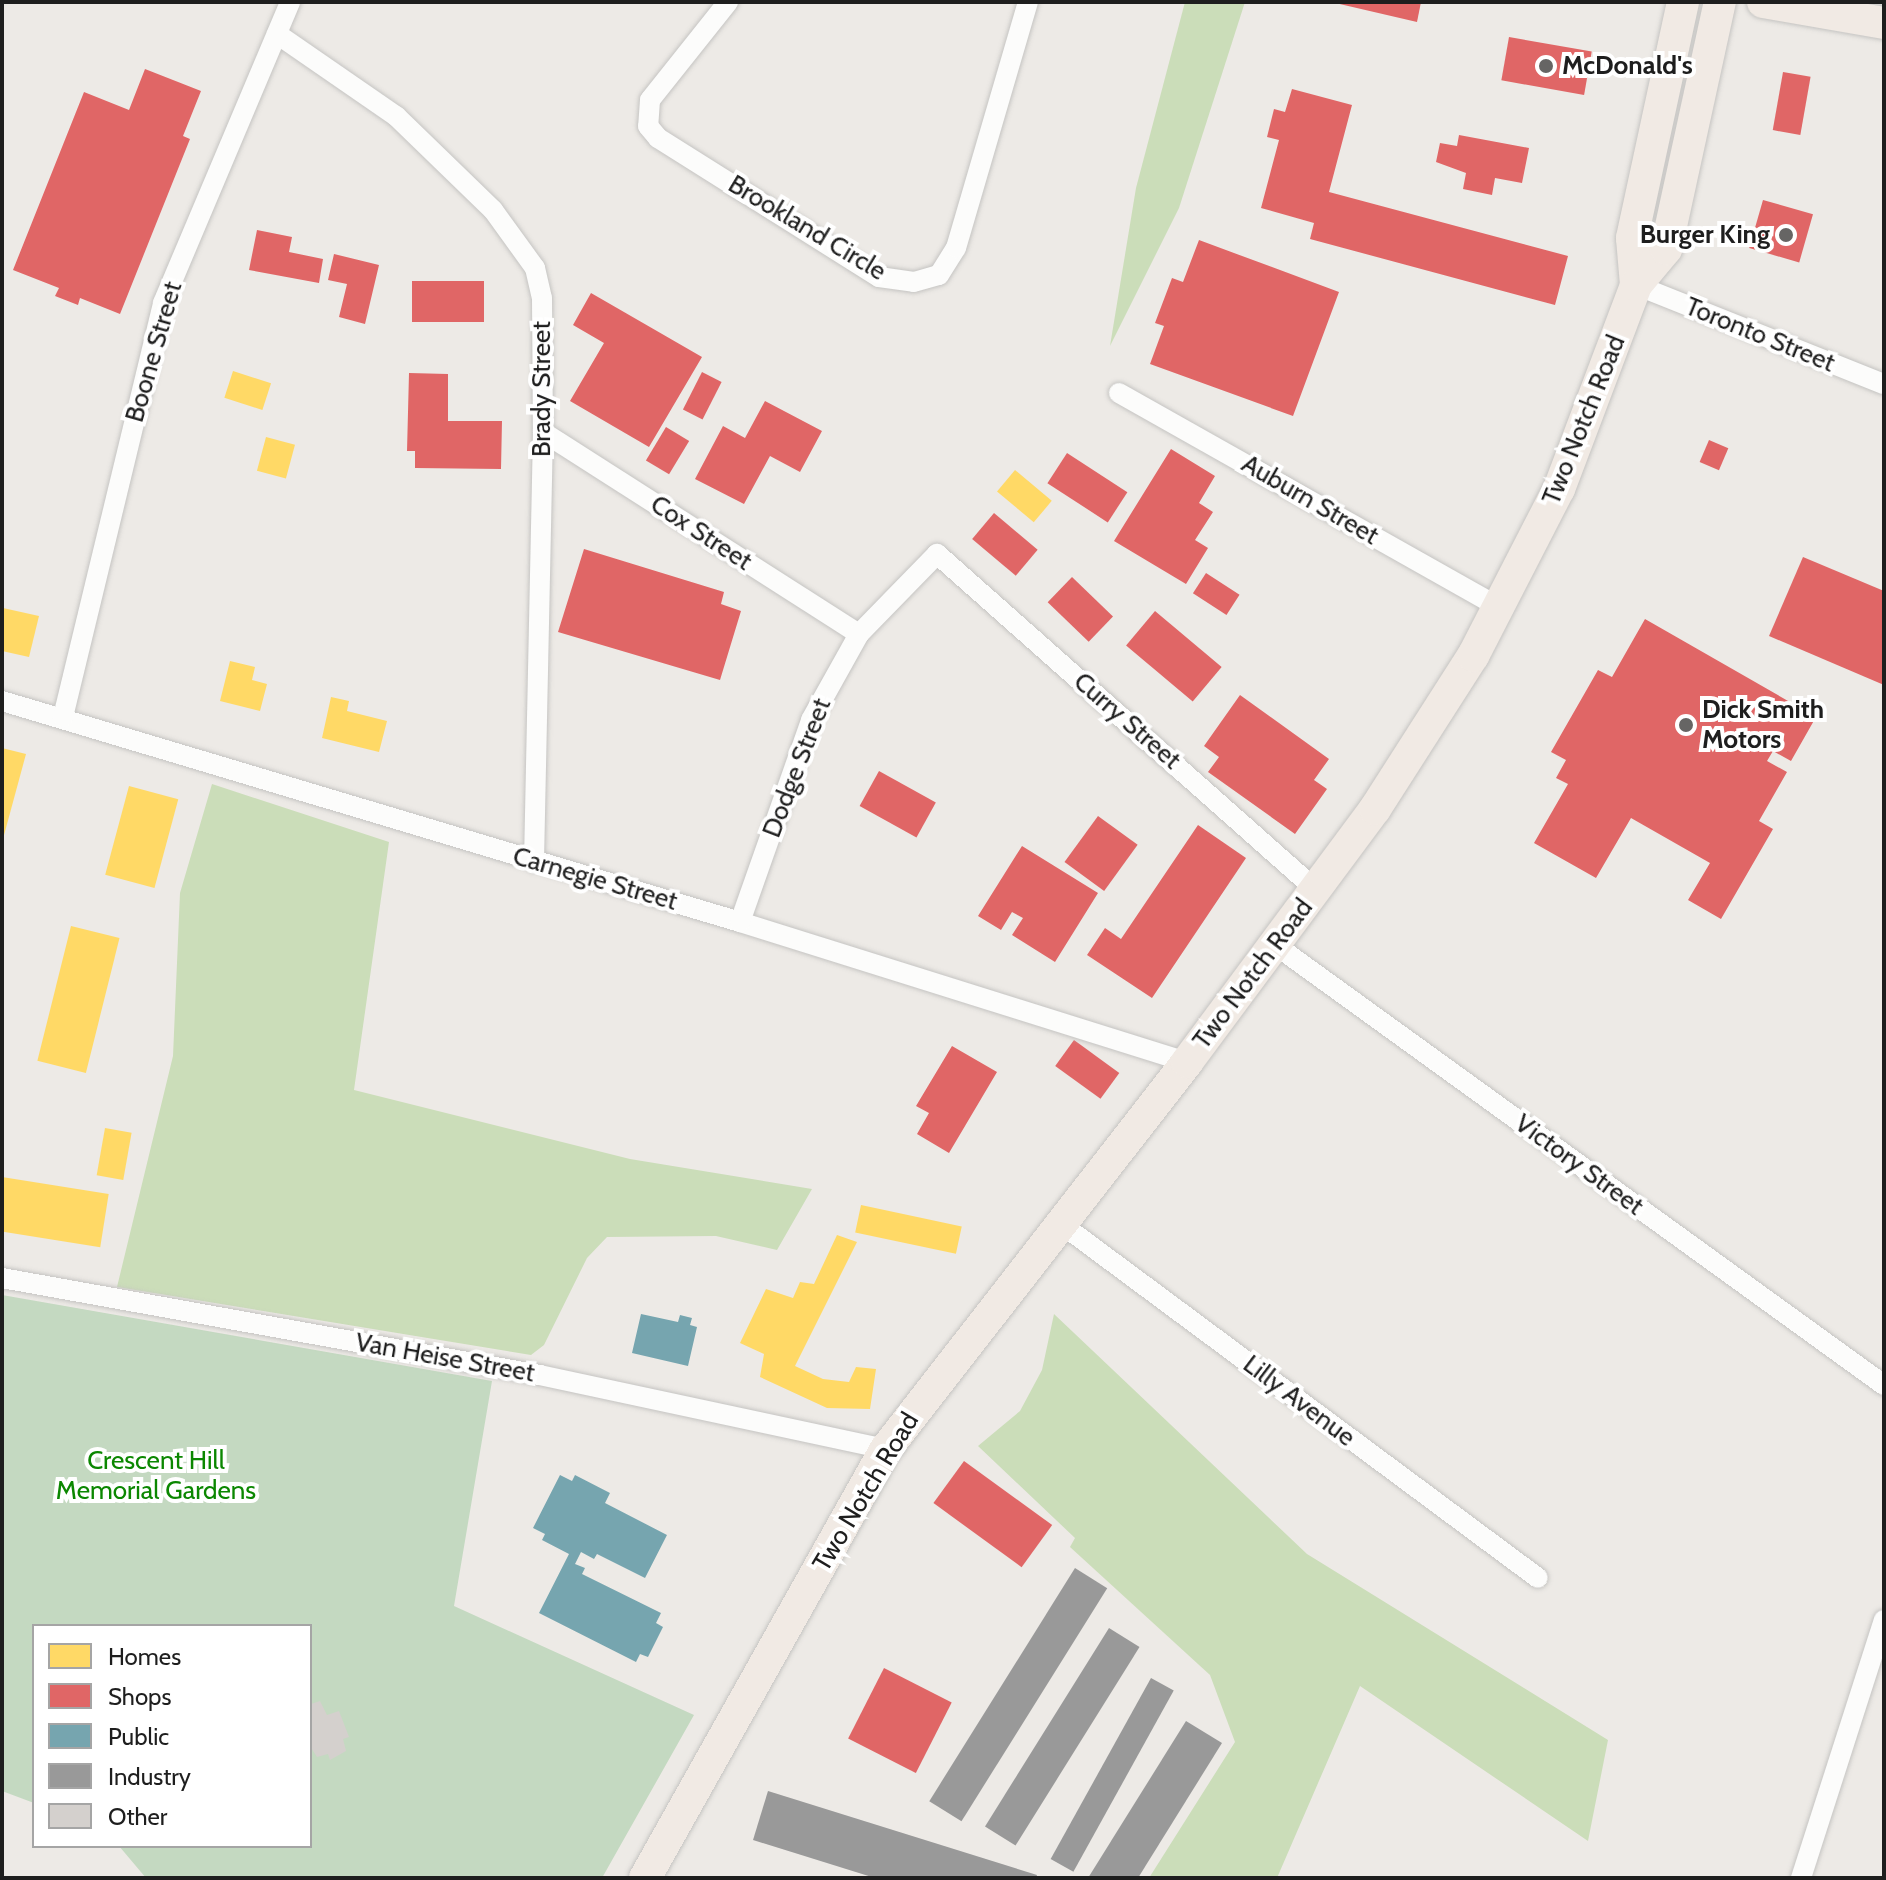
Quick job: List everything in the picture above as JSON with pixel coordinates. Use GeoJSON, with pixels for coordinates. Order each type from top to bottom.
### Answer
{"type":"FeatureCollection","features":[{"type":"Feature","properties":{"kind":"main road"},"geometry":{"type":"LineString","coordinates":[[1636,285],[1632,238],[1683,2]]}},
{"type":"Feature","properties":{"kind":"main road","name":"Two Notch Road"},"geometry":{"type":"LineString","coordinates":[[645,1878],[886,1449],[1187,1062],[1315,889],[1415,752],[1500,608],[1581,436],[1636,285],[1666,249],[1720,2]]}},
{"type":"Feature","properties":{"kind":"main road"},"geometry":{"type":"LineString","coordinates":[[1763,2],[1884,23]]}},
{"type":"Feature","properties":{"kind":"street","name":"Boone Street"},"geometry":{"type":"LineString","coordinates":[[63,717],[163,303],[290,2]]}},
{"type":"Feature","properties":{"kind":"street","name":"Brookland Circle"},"geometry":{"type":"LineString","coordinates":[[728,2],[655,93],[648,126],[658,138],[879,277],[914,282],[939,275],[956,248],[1028,2]]}},
{"type":"Feature","properties":{"kind":"street","name":"Brady Street"},"geometry":{"type":"LineString","coordinates":[[277,34],[396,116],[493,210],[535,268],[542,298],[543,432],[534,862]]}},
{"type":"Feature","properties":{"kind":"street","name":"Toronto Street"},"geometry":{"type":"LineString","coordinates":[[1636,285],[1884,384]]}},
{"type":"Feature","properties":{"kind":"street","name":"Auburn Street"},"geometry":{"type":"LineString","coordinates":[[1119,393],[1500,608]]}},
{"type":"Feature","properties":{"kind":"street","name":"Cox Street"},"geometry":{"type":"LineString","coordinates":[[543,432],[859,634]]}},
{"type":"Feature","properties":{"kind":"street","name":"Dodge Street"},"geometry":{"type":"LineString","coordinates":[[740,922],[811,720],[859,634],[937,554]]}},
{"type":"Feature","properties":{"kind":"street","name":"Curry Street"},"geometry":{"type":"LineString","coordinates":[[937,554],[1315,889]]}},
{"type":"Feature","properties":{"kind":"street","name":"Carnegie Street"},"geometry":{"type":"LineString","coordinates":[[2,701],[740,922],[1187,1062]]}},
{"type":"Feature","properties":{"kind":"street","name":"Victory Street"},"geometry":{"type":"LineString","coordinates":[[1274,944],[1884,1385]]}},
{"type":"Feature","properties":{"kind":"street","name":"Lilly Avenue"},"geometry":{"type":"LineString","coordinates":[[1060,1223],[1538,1578]]}},
{"type":"Feature","properties":{"kind":"street","name":"Van Heise Street"},"geometry":{"type":"LineString","coordinates":[[2,1278],[525,1372],[886,1449]]}},
{"type":"Feature","properties":{"kind":"street"},"geometry":{"type":"LineString","coordinates":[[1801,1878],[1884,1620]]}},
{"type":"Feature","properties":{"kind":"green space"},"geometry":{"type":"Polygon","coordinates":[[[1185,2],[1245,2],[1179,208],[1110,346],[1136,188],[1185,2]]]}},
{"type":"Feature","properties":{"kind":"green space"},"geometry":{"type":"Polygon","coordinates":[[[212,784],[389,842],[354,1090],[630,1159],[812,1189],[777,1250],[716,1236],[607,1237],[587,1258],[544,1345],[531,1355],[117,1287],[173,1056],[180,893],[212,784]]]}},
{"type":"Feature","properties":{"kind":"green space","name":"Crescent Hill Memorial Gardens"},"geometry":{"type":"Polygon","coordinates":[[[2,1295],[492,1381],[454,1606],[694,1715],[602,1878],[146,1878],[121,1848],[312,1848],[312,1624],[32,1624],[32,1802],[2,1791],[2,1295]]]}},
{"type":"Feature","properties":{"kind":"green space"},"geometry":{"type":"Polygon","coordinates":[[[1054,1314],[1307,1554],[1608,1740],[1588,1841],[1360,1686],[1277,1878],[1149,1878],[1235,1742],[1210,1675],[1070,1547],[1075,1538],[978,1446],[1020,1411],[1042,1370],[1054,1314]]]}},
{"type":"Feature","properties":{"kind":"building: Homes"},"geometry":{"type":"Polygon","coordinates":[[[233,371],[271,383],[262,410],[224,398],[233,371]]]}},
{"type":"Feature","properties":{"kind":"building: Homes"},"geometry":{"type":"Polygon","coordinates":[[[266,437],[295,445],[286,479],[257,471],[266,437]]]}},
{"type":"Feature","properties":{"kind":"building: Homes"},"geometry":{"type":"Polygon","coordinates":[[[1015,470],[1052,501],[1034,522],[997,491],[1015,470]]]}},
{"type":"Feature","properties":{"kind":"building: Homes"},"geometry":{"type":"Polygon","coordinates":[[[3,608],[39,616],[29,657],[2,651],[3,608]]]}},
{"type":"Feature","properties":{"kind":"building: Homes"},"geometry":{"type":"Polygon","coordinates":[[[230,661],[255,667],[252,680],[267,684],[260,711],[220,701],[230,661]]]}},
{"type":"Feature","properties":{"kind":"building: Homes"},"geometry":{"type":"Polygon","coordinates":[[[331,697],[349,701],[347,711],[387,721],[379,752],[322,738],[331,697]]]}},
{"type":"Feature","properties":{"kind":"building: Homes"},"geometry":{"type":"Polygon","coordinates":[[[2,748],[26,754],[3,839],[2,839],[2,748]]]}},
{"type":"Feature","properties":{"kind":"building: Homes"},"geometry":{"type":"Polygon","coordinates":[[[129,786],[178,799],[154,888],[105,875],[129,786]]]}},
{"type":"Feature","properties":{"kind":"building: Homes"},"geometry":{"type":"Polygon","coordinates":[[[71,926],[120,938],[86,1073],[37,1061],[71,926]]]}},
{"type":"Feature","properties":{"kind":"building: Homes"},"geometry":{"type":"Polygon","coordinates":[[[105,1128],[132,1133],[123,1180],[97,1175],[105,1128]]]}},
{"type":"Feature","properties":{"kind":"building: Homes"},"geometry":{"type":"Polygon","coordinates":[[[2,1177],[109,1194],[100,1247],[2,1232],[2,1177]]]}},
{"type":"Feature","properties":{"kind":"building: Homes"},"geometry":{"type":"Polygon","coordinates":[[[861,1205],[962,1226],[956,1254],[855,1232],[861,1205]]]}},
{"type":"Feature","properties":{"kind":"building: Homes"},"geometry":{"type":"Polygon","coordinates":[[[837,1235],[857,1242],[795,1366],[823,1379],[849,1382],[856,1367],[876,1369],[870,1409],[827,1408],[760,1377],[764,1354],[740,1343],[766,1289],[793,1298],[800,1282],[814,1284],[837,1235]]]}},
{"type":"Feature","properties":{"kind":"building: Shops"},"geometry":{"type":"Polygon","coordinates":[[[1331,2],[1421,2],[1417,22],[1331,2]]]}},
{"type":"Feature","properties":{"kind":"building: Shops","name":"McDonald's"},"geometry":{"type":"Polygon","coordinates":[[[1509,37],[1592,52],[1584,95],[1501,80],[1509,37]]]}},
{"type":"Feature","properties":{"kind":"building: Shops"},"geometry":{"type":"Polygon","coordinates":[[[145,69],[201,91],[183,136],[190,139],[120,314],[80,298],[78,305],[55,296],[59,288],[13,270],[84,92],[129,110],[145,69]]]}},
{"type":"Feature","properties":{"kind":"building: Shops"},"geometry":{"type":"Polygon","coordinates":[[[1783,72],[1811,77],[1800,135],[1773,130],[1783,72]]]}},
{"type":"Feature","properties":{"kind":"building: Shops"},"geometry":{"type":"Polygon","coordinates":[[[1292,89],[1352,105],[1329,192],[1568,256],[1555,305],[1310,239],[1314,223],[1261,208],[1279,140],[1267,137],[1274,109],[1285,112],[1292,89]]]}},
{"type":"Feature","properties":{"kind":"building: Shops"},"geometry":{"type":"Polygon","coordinates":[[[1459,135],[1529,148],[1522,183],[1495,178],[1492,195],[1463,189],[1466,173],[1436,162],[1440,143],[1457,146],[1459,135]]]}},
{"type":"Feature","properties":{"kind":"building: Shops"},"geometry":{"type":"Polygon","coordinates":[[[1763,200],[1813,214],[1799,262],[1749,248],[1763,200]]]}},
{"type":"Feature","properties":{"kind":"building: Shops"},"geometry":{"type":"Polygon","coordinates":[[[257,230],[292,237],[289,252],[323,259],[319,283],[249,270],[257,230]]]}},
{"type":"Feature","properties":{"kind":"building: Shops"},"geometry":{"type":"Polygon","coordinates":[[[1199,240],[1339,292],[1293,416],[1150,364],[1164,326],[1155,323],[1172,278],[1183,282],[1199,240]]]}},
{"type":"Feature","properties":{"kind":"building: Shops"},"geometry":{"type":"Polygon","coordinates":[[[334,254],[379,265],[365,324],[339,317],[347,284],[328,280],[334,254]]]}},
{"type":"Feature","properties":{"kind":"building: Shops"},"geometry":{"type":"Polygon","coordinates":[[[412,281],[484,281],[484,322],[412,322],[412,281]]]}},
{"type":"Feature","properties":{"kind":"building: Shops"},"geometry":{"type":"Polygon","coordinates":[[[591,293],[702,357],[649,447],[570,401],[604,343],[573,325],[591,293]]]}},
{"type":"Feature","properties":{"kind":"building: Shops"},"geometry":{"type":"Polygon","coordinates":[[[702,372],[722,382],[703,419],[683,409],[702,372]]]}},
{"type":"Feature","properties":{"kind":"building: Shops"},"geometry":{"type":"Polygon","coordinates":[[[409,373],[448,374],[448,421],[502,421],[501,469],[415,468],[415,451],[407,451],[409,373]]]}},
{"type":"Feature","properties":{"kind":"building: Shops"},"geometry":{"type":"Polygon","coordinates":[[[765,401],[822,431],[800,472],[770,456],[744,504],[695,479],[723,426],[745,438],[765,401]]]}},
{"type":"Feature","properties":{"kind":"building: Shops"},"geometry":{"type":"Polygon","coordinates":[[[666,427],[689,441],[669,474],[646,460],[666,427]]]}},
{"type":"Feature","properties":{"kind":"building: Shops"},"geometry":{"type":"Polygon","coordinates":[[[1709,440],[1728,448],[1719,470],[1700,462],[1709,440]]]}},
{"type":"Feature","properties":{"kind":"building: Shops"},"geometry":{"type":"Polygon","coordinates":[[[1171,449],[1215,476],[1199,503],[1213,512],[1195,540],[1208,548],[1186,584],[1114,541],[1171,449]]]}},
{"type":"Feature","properties":{"kind":"building: Shops"},"geometry":{"type":"Polygon","coordinates":[[[1067,453],[1127,492],[1108,522],[1047,483],[1067,453]]]}},
{"type":"Feature","properties":{"kind":"building: Shops"},"geometry":{"type":"Polygon","coordinates":[[[994,513],[1038,550],[1016,576],[972,539],[994,513]]]}},
{"type":"Feature","properties":{"kind":"building: Shops"},"geometry":{"type":"Polygon","coordinates":[[[584,549],[724,592],[721,604],[741,611],[720,680],[558,632],[584,549]]]}},
{"type":"Feature","properties":{"kind":"building: Shops"},"geometry":{"type":"Polygon","coordinates":[[[1803,557],[1884,591],[1884,685],[1769,636],[1803,557]]]}},
{"type":"Feature","properties":{"kind":"building: Shops"},"geometry":{"type":"Polygon","coordinates":[[[1206,573],[1240,595],[1226,615],[1193,593],[1206,573]]]}},
{"type":"Feature","properties":{"kind":"building: Shops"},"geometry":{"type":"Polygon","coordinates":[[[1072,577],[1113,617],[1089,642],[1048,602],[1072,577]]]}},
{"type":"Feature","properties":{"kind":"building: Shops"},"geometry":{"type":"Polygon","coordinates":[[[1155,611],[1222,667],[1193,701],[1126,645],[1155,611]]]}},
{"type":"Feature","properties":{"kind":"building: Shops"},"geometry":{"type":"Polygon","coordinates":[[[1645,619],[1816,717],[1791,761],[1773,751],[1767,761],[1787,772],[1759,821],[1773,829],[1721,919],[1688,900],[1710,863],[1631,818],[1596,878],[1534,843],[1568,784],[1556,778],[1566,760],[1551,752],[1598,670],[1612,677],[1645,619]]]}},
{"type":"Feature","properties":{"kind":"building: Shops"},"geometry":{"type":"Polygon","coordinates":[[[1240,695],[1329,759],[1314,780],[1327,789],[1295,834],[1208,772],[1219,757],[1204,746],[1240,695]]]}},
{"type":"Feature","properties":{"kind":"building: Shops"},"geometry":{"type":"Polygon","coordinates":[[[879,771],[936,803],[916,837],[860,806],[879,771]]]}},
{"type":"Feature","properties":{"kind":"building: Shops"},"geometry":{"type":"Polygon","coordinates":[[[1098,816],[1138,845],[1104,891],[1064,862],[1098,816]]]}},
{"type":"Feature","properties":{"kind":"building: Shops"},"geometry":{"type":"Polygon","coordinates":[[[1198,825],[1246,858],[1152,998],[1087,955],[1105,928],[1121,939],[1198,825]]]}},
{"type":"Feature","properties":{"kind":"building: Shops"},"geometry":{"type":"Polygon","coordinates":[[[1022,846],[1098,893],[1055,962],[1012,935],[1023,918],[1012,912],[1001,930],[978,916],[1022,846]]]}},
{"type":"Feature","properties":{"kind":"building: Shops"},"geometry":{"type":"Polygon","coordinates":[[[1074,1040],[1119,1073],[1100,1099],[1055,1066],[1074,1040]]]}},
{"type":"Feature","properties":{"kind":"building: Shops"},"geometry":{"type":"Polygon","coordinates":[[[952,1046],[997,1072],[949,1153],[917,1134],[929,1113],[916,1106],[952,1046]]]}},
{"type":"Feature","properties":{"kind":"building: Shops"},"geometry":{"type":"Polygon","coordinates":[[[964,1461],[1052,1525],[1022,1567],[933,1503],[964,1461]]]}},
{"type":"Feature","properties":{"kind":"building: Shops"},"geometry":{"type":"Polygon","coordinates":[[[884,1668],[952,1703],[916,1773],[848,1738],[884,1668]]]}},
{"type":"Feature","properties":{"kind":"building: Public"},"geometry":{"type":"Polygon","coordinates":[[[641,1314],[678,1322],[680,1315],[692,1318],[690,1325],[697,1327],[688,1366],[632,1353],[641,1314]]]}},
{"type":"Feature","properties":{"kind":"building: Public"},"geometry":{"type":"Polygon","coordinates":[[[560,1475],[572,1481],[575,1475],[610,1493],[605,1503],[667,1535],[645,1578],[597,1554],[594,1559],[581,1552],[575,1564],[585,1568],[582,1574],[661,1613],[656,1623],[663,1627],[648,1657],[640,1654],[636,1662],[539,1613],[569,1554],[542,1540],[545,1534],[533,1528],[560,1475]]]}},
{"type":"Feature","properties":{"kind":"building: Industry"},"geometry":{"type":"Polygon","coordinates":[[[1075,1568],[1107,1588],[961,1821],[929,1801],[1075,1568]]]}},
{"type":"Feature","properties":{"kind":"building: Industry"},"geometry":{"type":"Polygon","coordinates":[[[1109,1628],[1140,1647],[1016,1846],[985,1826],[1109,1628]]]}},
{"type":"Feature","properties":{"kind":"building: Industry"},"geometry":{"type":"Polygon","coordinates":[[[1151,1678],[1174,1691],[1073,1872],[1051,1859],[1151,1678]]]}},
{"type":"Feature","properties":{"kind":"building: Industry"},"geometry":{"type":"Polygon","coordinates":[[[1186,1721],[1222,1743],[1138,1878],[1088,1878],[1186,1721]]]}},
{"type":"Feature","properties":{"kind":"building: Industry"},"geometry":{"type":"Polygon","coordinates":[[[768,1791],[1037,1875],[1036,1878],[875,1878],[753,1840],[768,1791]]]}},
{"type":"Feature","properties":{"kind":"building: Other"},"geometry":{"type":"Polygon","coordinates":[[[320,1701],[327,1715],[339,1711],[349,1737],[343,1739],[346,1751],[330,1760],[328,1754],[317,1757],[312,1749],[312,1704],[320,1701]]]}},
{"type":"Feature","properties":{"kind":"place","name":"McDonald's"},"geometry":{"type":"Point","coordinates":[1546,66]}},
{"type":"Feature","properties":{"kind":"place","name":"Burger King"},"geometry":{"type":"Point","coordinates":[1786,235]}},
{"type":"Feature","properties":{"kind":"place","name":"Dick Smith Motors"},"geometry":{"type":"Point","coordinates":[1686,725]}}]}
